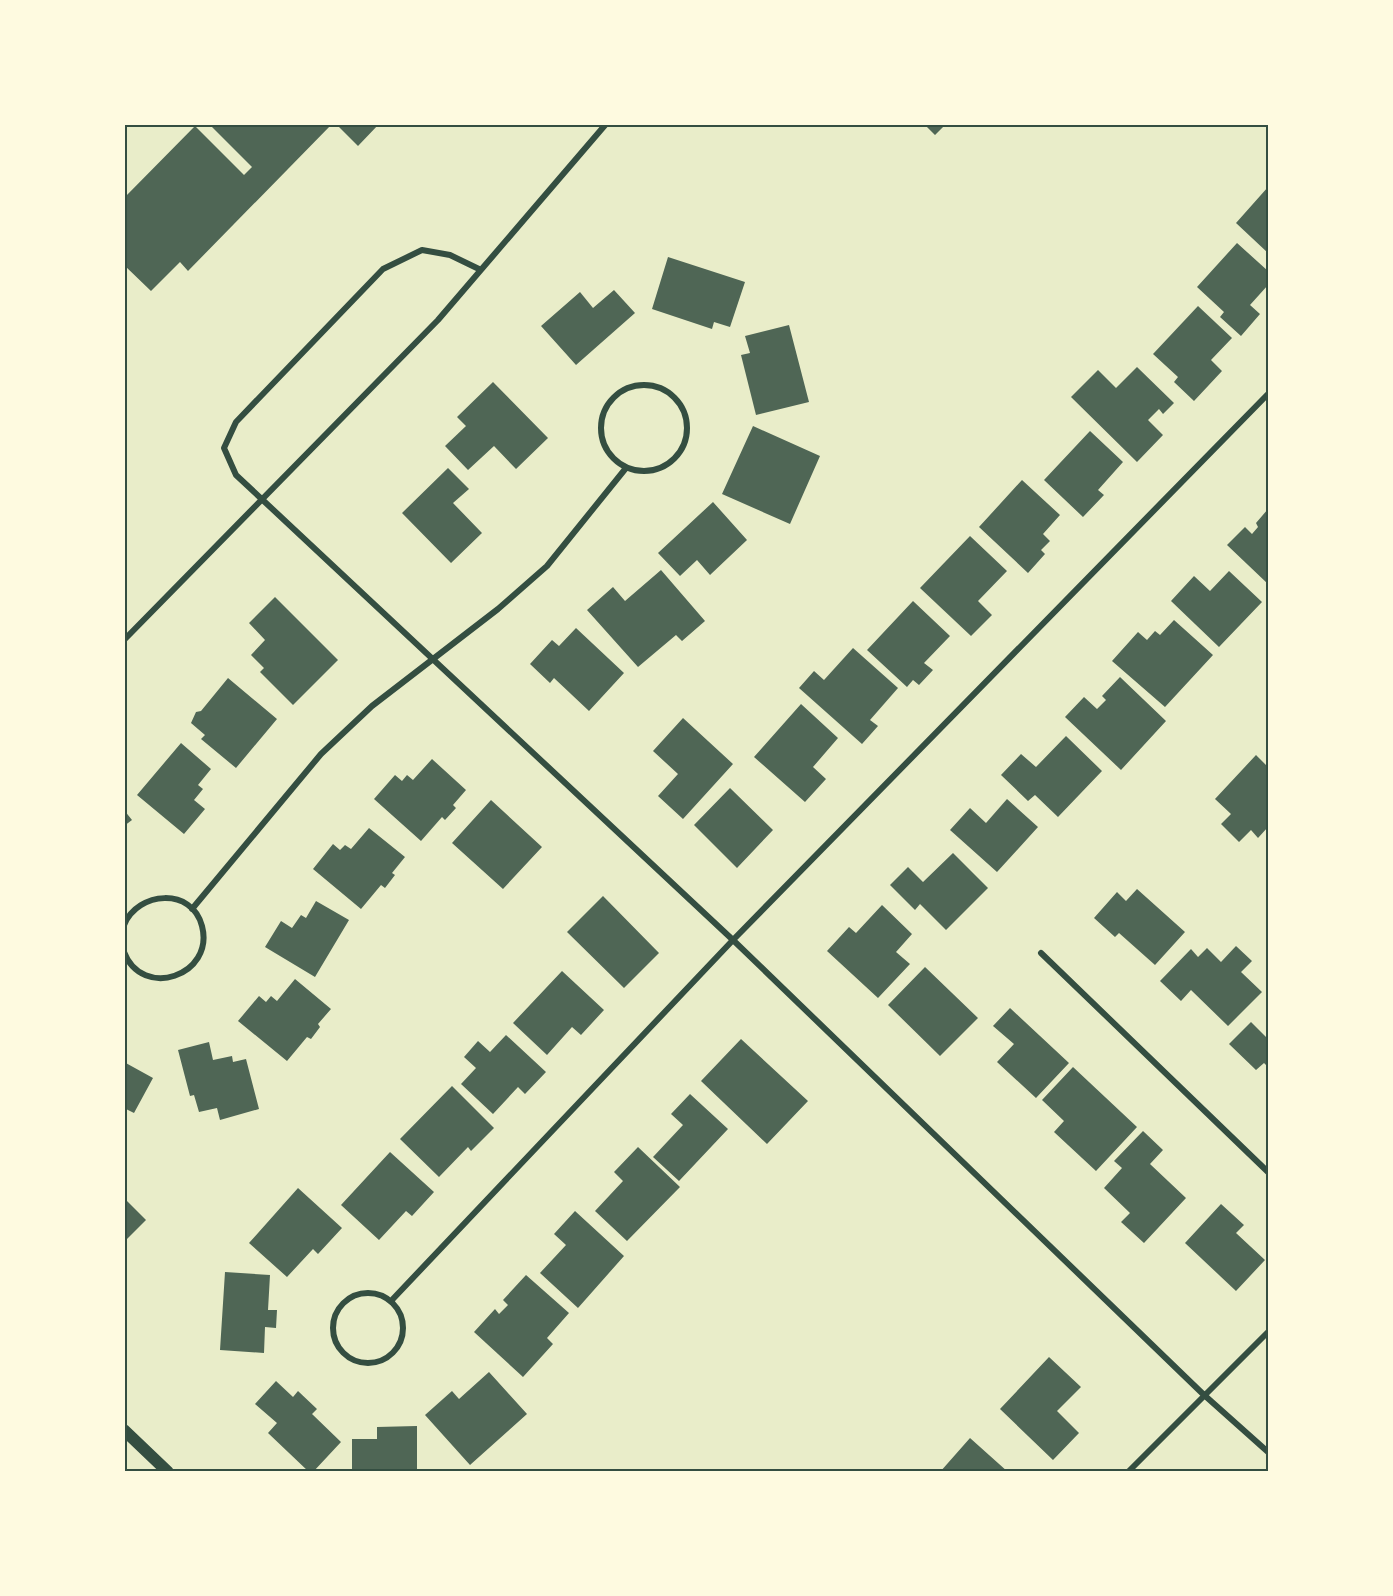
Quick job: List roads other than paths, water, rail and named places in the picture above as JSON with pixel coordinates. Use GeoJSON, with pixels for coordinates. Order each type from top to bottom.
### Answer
{"type":"FeatureCollection","features":[{"type":"Feature","properties":{"kind":"main road"},"geometry":{"type":"LineString","coordinates":[[124,1430],[168,1472]]}},
{"type":"Feature","properties":{"kind":"street"},"geometry":{"type":"LineString","coordinates":[[124,640],[438,320],[606,124]]}},
{"type":"Feature","properties":{"kind":"street"},"geometry":{"type":"LineString","coordinates":[[481,270],[450,255],[422,250],[383,269],[236,422],[224,448],[236,475],[733,940],[1203,1394],[1269,1452]]}},
{"type":"Feature","properties":{"kind":"street"},"geometry":{"type":"LineString","coordinates":[[643,384],[666,390],[678,400],[684,410],[687,434],[682,448],[670,462],[650,471],[626,468],[605,448],[601,434],[602,417],[608,403],[620,391],[634,385],[643,384]]}},
{"type":"Feature","properties":{"kind":"street"},"geometry":{"type":"LineString","coordinates":[[391,1301],[733,940],[1269,394]]}},
{"type":"Feature","properties":{"kind":"street"},"geometry":{"type":"LineString","coordinates":[[192,909],[321,754],[372,706],[433,660],[547,566],[626,468]]}},
{"type":"Feature","properties":{"kind":"street"},"geometry":{"type":"LineString","coordinates":[[124,925],[137,906],[150,899],[169,898],[192,909],[200,920],[204,943],[194,966],[184,974],[160,979],[140,973],[124,952]]}},
{"type":"Feature","properties":{"kind":"street"},"geometry":{"type":"LineString","coordinates":[[1041,953],[1269,1172]]}},
{"type":"Feature","properties":{"kind":"street"},"geometry":{"type":"LineString","coordinates":[[369,1293],[380,1295],[391,1301],[402,1319],[403,1331],[400,1342],[393,1352],[377,1361],[365,1362],[353,1359],[344,1352],[335,1339],[333,1327],[342,1305],[357,1295],[369,1293]]}},
{"type":"Feature","properties":{"kind":"street"},"geometry":{"type":"LineString","coordinates":[[1128,1472],[1203,1394],[1269,1332]]}}]}
